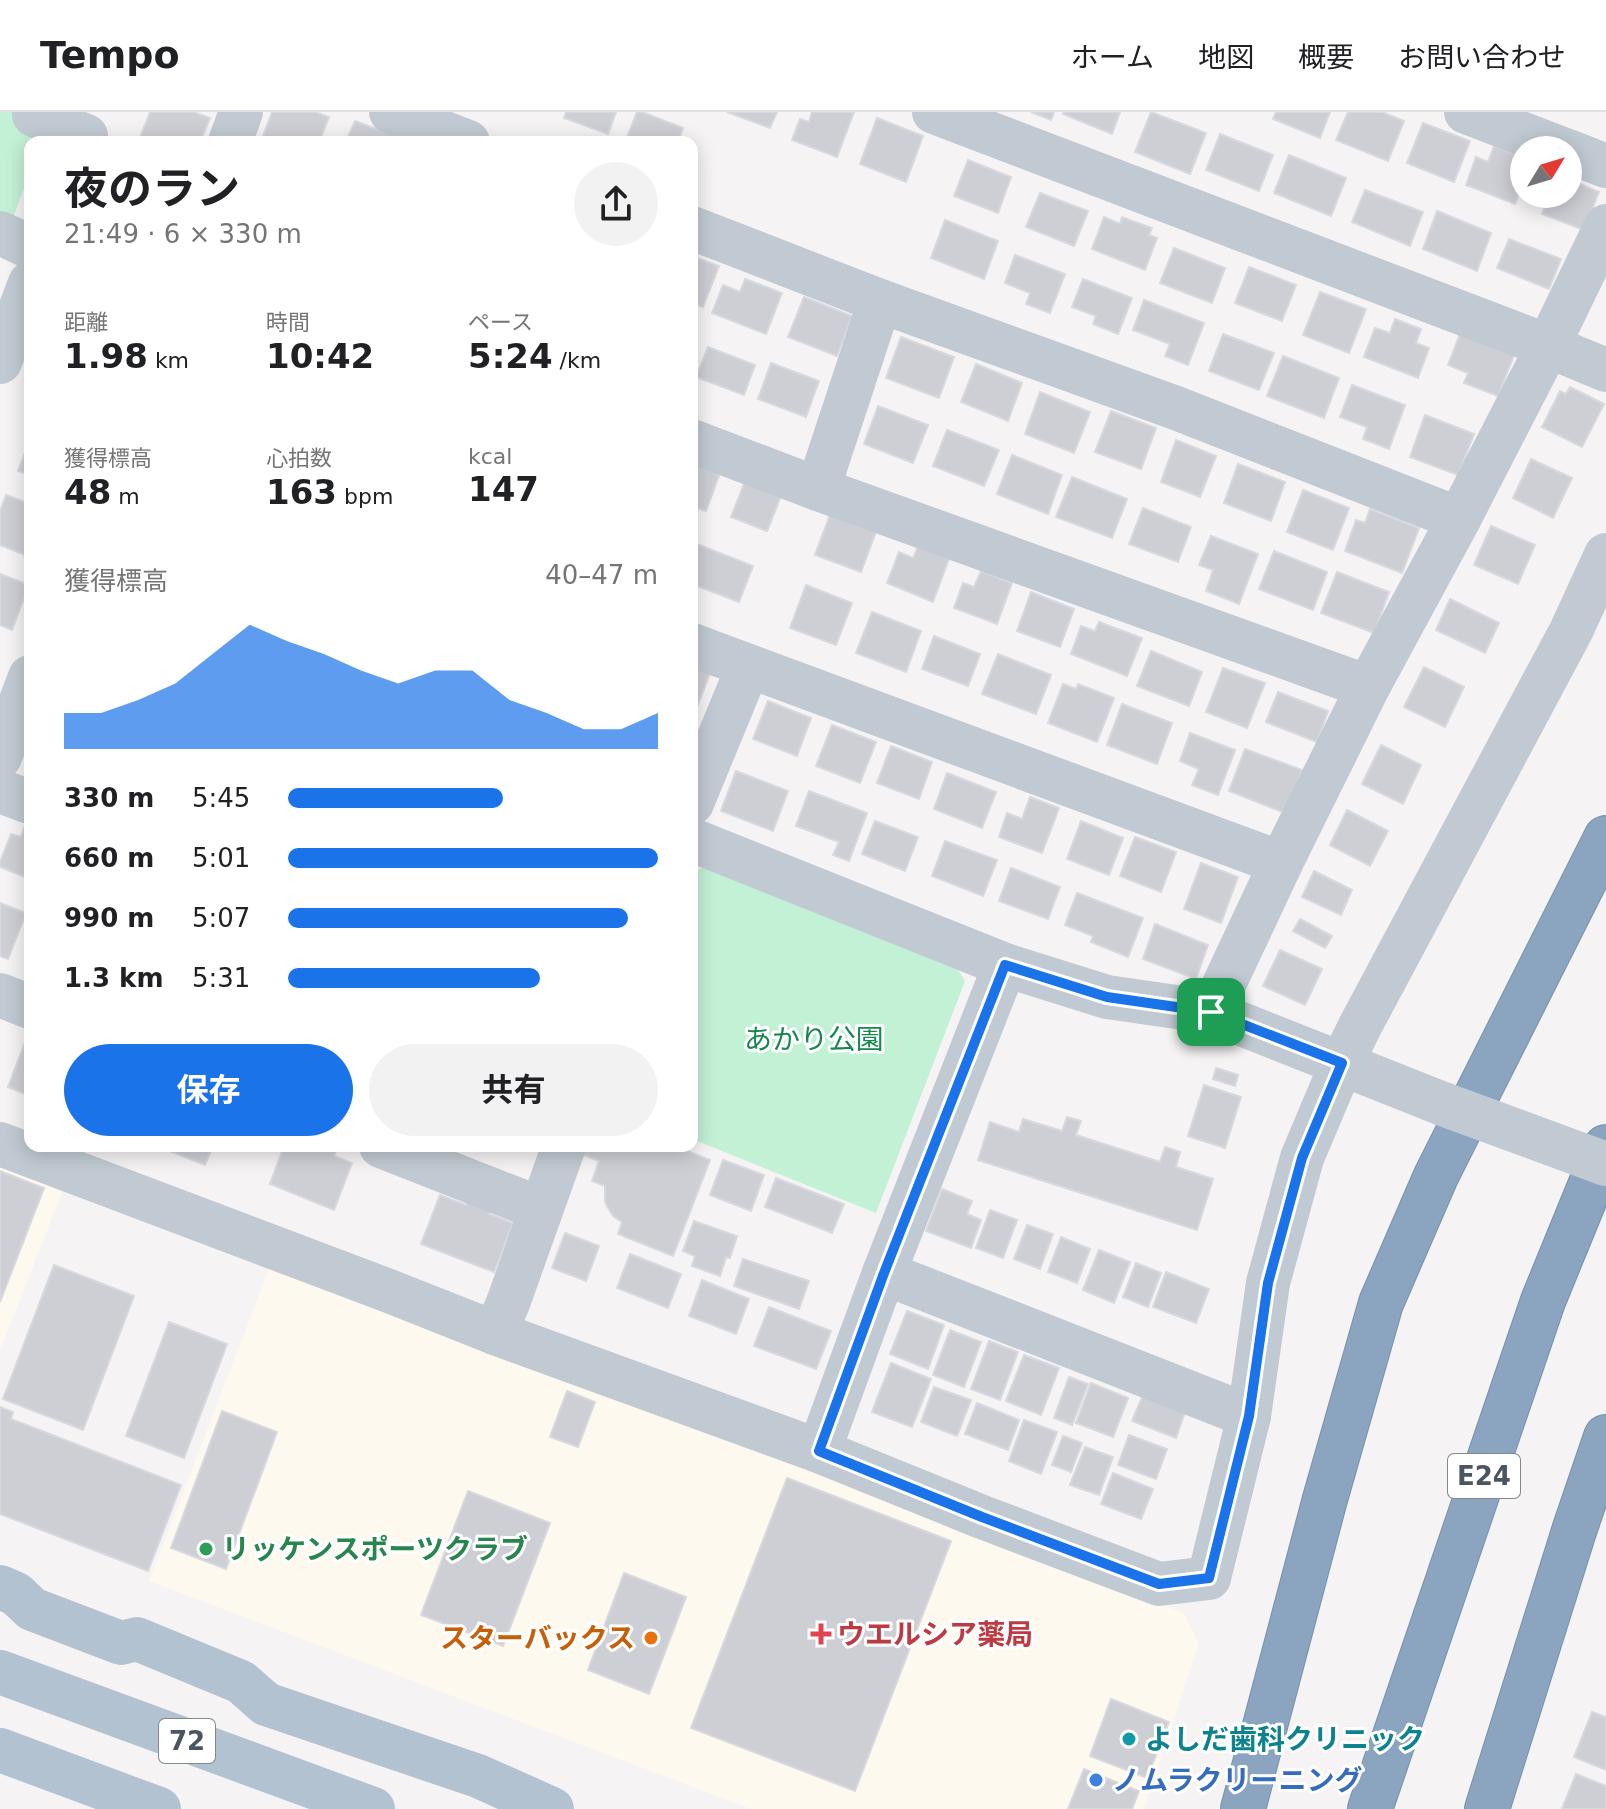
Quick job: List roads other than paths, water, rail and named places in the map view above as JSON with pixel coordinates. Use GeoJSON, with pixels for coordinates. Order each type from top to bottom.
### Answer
{"type":"FeatureCollection","features":[{"type":"Feature","properties":{"kind":"highway"},"geometry":{"type":"LineString","coordinates":[[1243,1809],[1321,1513],[1381,1303],[1436,1176],[1606,838]]}},
{"type":"Feature","properties":{"kind":"highway","name":"E24"},"geometry":{"type":"LineString","coordinates":[[1370,1809],[1543,1301],[1606,1147]]}},
{"type":"Feature","properties":{"kind":"highway","name":"E24"},"geometry":{"type":"LineString","coordinates":[[1396,1809],[1578,1277],[1606,1210]]}},
{"type":"Feature","properties":{"kind":"highway"},"geometry":{"type":"LineString","coordinates":[[1487,1809],[1606,1437]]}},
{"type":"Feature","properties":{"kind":"main road"},"geometry":{"type":"LineString","coordinates":[[0,1587],[16,1594],[32,1609],[121,1643],[137,1639],[241,1682],[266,1704],[478,1776],[552,1809]]}},
{"type":"Feature","properties":{"kind":"main road","name":"72"},"geometry":{"type":"LineString","coordinates":[[0,1672],[373,1809]]}},
{"type":"Feature","properties":{"kind":"main road"},"geometry":{"type":"LineString","coordinates":[[0,1750],[159,1809]]}},
{"type":"Feature","properties":{"kind":"main road"},"geometry":{"type":"LineString","coordinates":[[330,1793],[431,1761]]}},
{"type":"Feature","properties":{"kind":"street"},"geometry":{"type":"LineString","coordinates":[[232,136],[241,112]]}},
{"type":"Feature","properties":{"kind":"street"},"geometry":{"type":"LineString","coordinates":[[391,112],[453,136]]}},
{"type":"Feature","properties":{"kind":"street"},"geometry":{"type":"LineString","coordinates":[[1466,112],[1530,136]]}},
{"type":"Feature","properties":{"kind":"street"},"geometry":{"type":"LineString","coordinates":[[947,114],[1606,370]]}},
{"type":"Feature","properties":{"kind":"street"},"geometry":{"type":"LineString","coordinates":[[34,115],[89,130]]}},
{"type":"Feature","properties":{"kind":"street"},"geometry":{"type":"LineString","coordinates":[[1582,156],[1606,166]]}},
{"type":"Feature","properties":{"kind":"street"},"geometry":{"type":"LineString","coordinates":[[1211,1012],[1368,687],[1459,519],[1606,226]]}},
{"type":"Feature","properties":{"kind":"street"},"geometry":{"type":"LineString","coordinates":[[698,230],[880,301],[1176,408],[1459,519]]}},
{"type":"Feature","properties":{"kind":"street"},"geometry":{"type":"LineString","coordinates":[[0,233],[24,244]]}},
{"type":"Feature","properties":{"kind":"street"},"geometry":{"type":"LineString","coordinates":[[0,362],[24,299]]}},
{"type":"Feature","properties":{"kind":"street"},"geometry":{"type":"LineString","coordinates":[[818,489],[880,301]]}},
{"type":"Feature","properties":{"kind":"street"},"geometry":{"type":"LineString","coordinates":[[698,443],[1368,687]]}},
{"type":"Feature","properties":{"kind":"street"},"geometry":{"type":"LineString","coordinates":[[0,1144],[495,1333],[819,1451],[1159,1584],[1209,1578],[1249,1416],[1268,1283],[1302,1158],[1367,1013],[1571,631],[1606,555]]}},
{"type":"Feature","properties":{"kind":"street"},"geometry":{"type":"LineString","coordinates":[[698,647],[1281,863]]}},
{"type":"Feature","properties":{"kind":"street"},"geometry":{"type":"LineString","coordinates":[[698,788],[748,667]]}},
{"type":"Feature","properties":{"kind":"street"},"geometry":{"type":"LineString","coordinates":[[0,757],[24,693]]}},
{"type":"Feature","properties":{"kind":"street"},"geometry":{"type":"LineString","coordinates":[[0,791],[24,800]]}},
{"type":"Feature","properties":{"kind":"street"},"geometry":{"type":"LineString","coordinates":[[698,842],[1005,965],[1107,997],[1211,1012],[1443,1104],[1606,1164]]}},
{"type":"Feature","properties":{"kind":"street"},"geometry":{"type":"LineString","coordinates":[[819,1451],[884,1273],[1005,965]]}},
{"type":"Feature","properties":{"kind":"street"},"geometry":{"type":"LineString","coordinates":[[0,995],[24,1005]]}},
{"type":"Feature","properties":{"kind":"street"},"geometry":{"type":"LineString","coordinates":[[396,1152],[541,1209]]}},
{"type":"Feature","properties":{"kind":"street"},"geometry":{"type":"LineString","coordinates":[[495,1333],[562,1152]]}},
{"type":"Feature","properties":{"kind":"street"},"geometry":{"type":"LineString","coordinates":[[884,1273],[1249,1416]]}},
{"type":"Feature","properties":{"kind":"place","name":"リッケンスポーツクラブ"},"geometry":{"type":"Point","coordinates":[206,1549]}},
{"type":"Feature","properties":{"kind":"place","name":"ウエルシア薬局"},"geometry":{"type":"Point","coordinates":[821,1634]}},
{"type":"Feature","properties":{"kind":"place","name":"スターバックス"},"geometry":{"type":"Point","coordinates":[651,1638]}},
{"type":"Feature","properties":{"kind":"place","name":"よしだ歯科クリニック"},"geometry":{"type":"Point","coordinates":[1129,1739]}},
{"type":"Feature","properties":{"kind":"place","name":"ノムラクリーニング"},"geometry":{"type":"Point","coordinates":[1096,1780]}},
{"type":"Feature","properties":{"kind":"park label","name":"あかり公園"},"geometry":{"type":"Point","coordinates":[814,1039]}}]}
